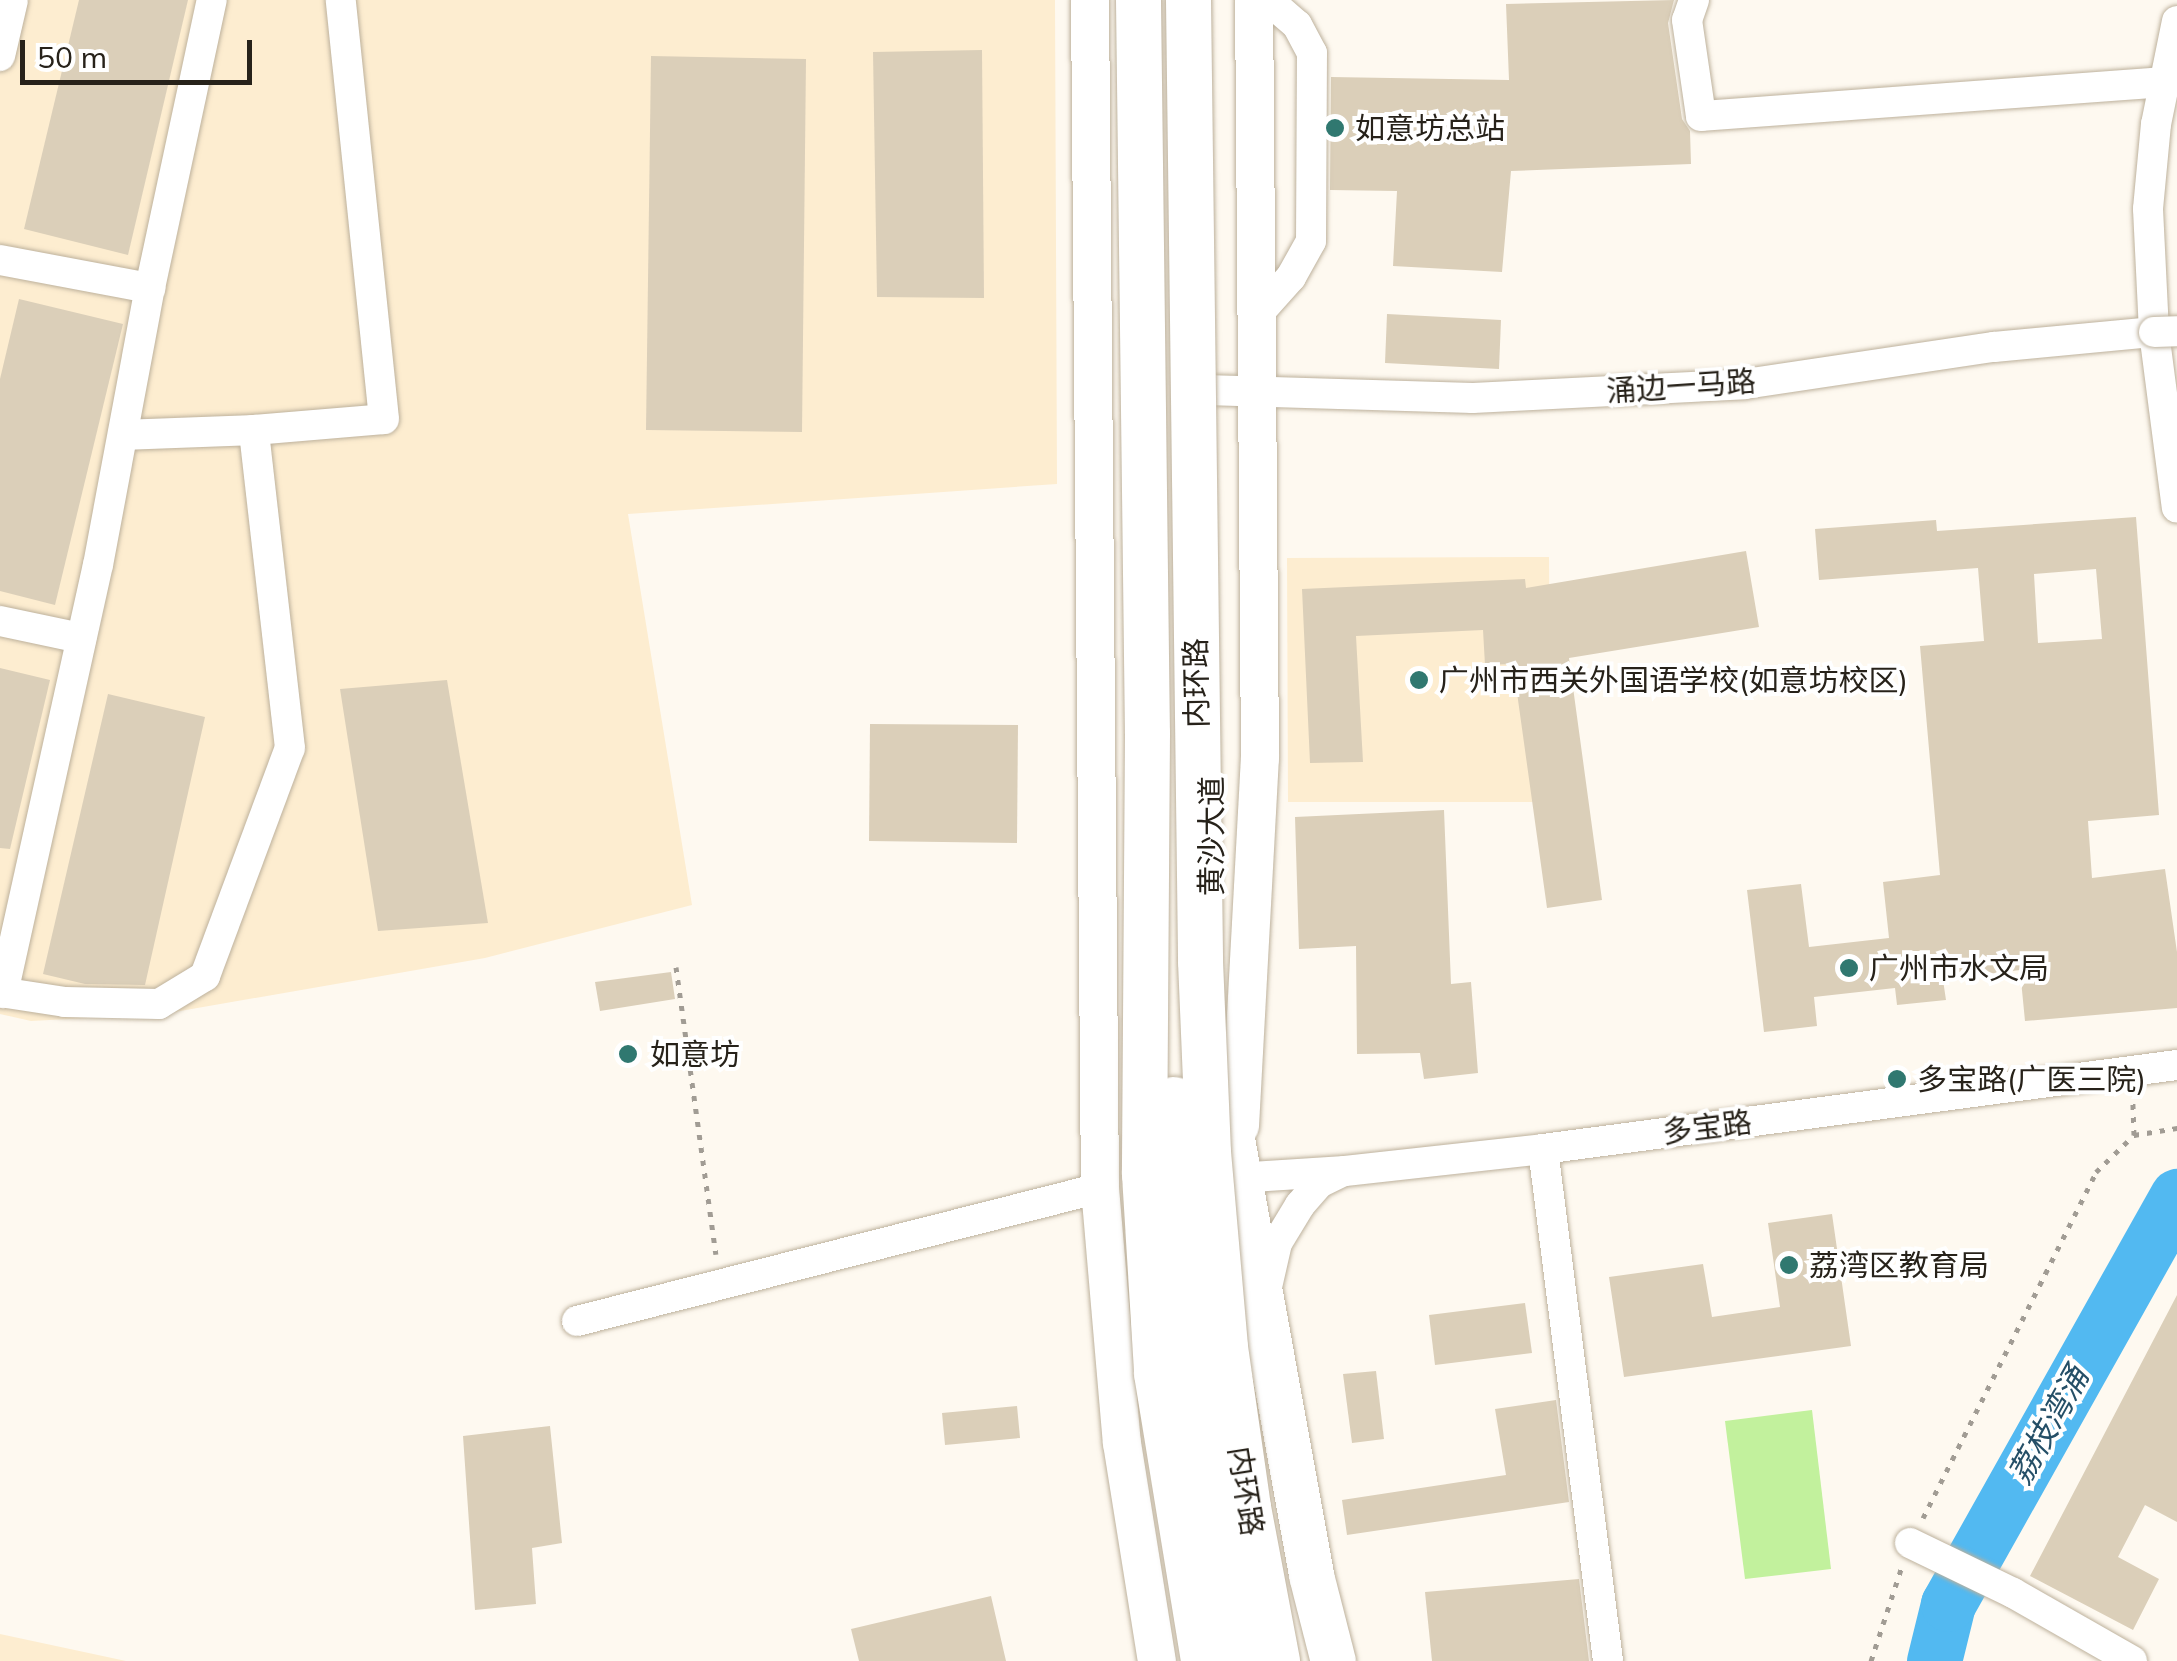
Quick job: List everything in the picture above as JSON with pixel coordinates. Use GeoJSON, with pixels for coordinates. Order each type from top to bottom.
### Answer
{"type":"FeatureCollection","features":[{"type":"Feature","properties":{"kind":"highway"},"geometry":{"type":"LineString","coordinates":[[1136,0],[1144,774],[1138,1112]]}},
{"type":"Feature","properties":{"kind":"highway","name":"内环路"},"geometry":{"type":"LineString","coordinates":[[1136,0],[1148,1250],[1166,1452],[1200,1661]]}},
{"type":"Feature","properties":{"kind":"highway","name":"内环路"},"geometry":{"type":"LineString","coordinates":[[1188,0],[1200,961],[1208,1152],[1225,1347],[1276,1661]]}},
{"type":"Feature","properties":{"kind":"highway","name":"黄沙大道"},"geometry":{"type":"LineString","coordinates":[[1198,0],[1212,959],[1218,1046],[1236,1178],[1310,1575],[1333,1661]]}},
{"type":"Feature","properties":{"kind":"highway"},"geometry":{"type":"LineString","coordinates":[[1146,733],[1169,977],[1180,1232],[1190,1338],[1236,1661]]}},
{"type":"Feature","properties":{"kind":"highway"},"geometry":{"type":"LineString","coordinates":[[1200,1661],[1161,1576],[1210,1542],[1256,1532],[1274,1537],[1297,1553],[1310,1575]]}},
{"type":"Feature","properties":{"kind":"main road"},"geometry":{"type":"LineString","coordinates":[[1090,0],[1100,1188],[1112,1366],[1161,1576]]}},
{"type":"Feature","properties":{"kind":"main road"},"geometry":{"type":"LineString","coordinates":[[1236,1178],[1260,759],[1254,0]]}},
{"type":"Feature","properties":{"kind":"main road"},"geometry":{"type":"LineString","coordinates":[[1138,1112],[1161,1576],[1158,1661]]}},
{"type":"Feature","properties":{"kind":"street"},"geometry":{"type":"LineString","coordinates":[[0,56],[13,0]]}},
{"type":"Feature","properties":{"kind":"street"},"geometry":{"type":"LineString","coordinates":[[212,0],[81,638],[2,993],[65,1002],[159,1004],[205,976],[290,748],[254,430]]}},
{"type":"Feature","properties":{"kind":"street"},"geometry":{"type":"LineString","coordinates":[[123,435],[254,430],[384,419],[341,0]]}},
{"type":"Feature","properties":{"kind":"street"},"geometry":{"type":"LineString","coordinates":[[1257,315],[1290,277],[1311,240],[1312,52],[1296,25],[1268,0]]}},
{"type":"Feature","properties":{"kind":"street"},"geometry":{"type":"LineString","coordinates":[[1694,0],[1688,20],[1702,116],[2164,82]]}},
{"type":"Feature","properties":{"kind":"street"},"geometry":{"type":"LineString","coordinates":[[2177,21],[2164,82],[2148,209],[2165,331],[2177,508]]}},
{"type":"Feature","properties":{"kind":"street"},"geometry":{"type":"LineString","coordinates":[[0,260],[150,288]]}},
{"type":"Feature","properties":{"kind":"street","name":"涌边一马路"},"geometry":{"type":"LineString","coordinates":[[1206,390],[1473,398],[1744,384],[1994,347],[2165,331]]}},
{"type":"Feature","properties":{"kind":"street"},"geometry":{"type":"LineString","coordinates":[[1092,404],[1141,402]]}},
{"type":"Feature","properties":{"kind":"street"},"geometry":{"type":"LineString","coordinates":[[0,621],[81,638]]}},
{"type":"Feature","properties":{"kind":"street","name":"多宝路"},"geometry":{"type":"LineString","coordinates":[[1236,1178],[1344,1171],[1542,1148],[2177,1065]]}},
{"type":"Feature","properties":{"kind":"street"},"geometry":{"type":"LineString","coordinates":[[1138,1112],[1146,1126],[1174,1152],[1236,1178]]}},
{"type":"Feature","properties":{"kind":"street"},"geometry":{"type":"LineString","coordinates":[[1542,1148],[1608,1661]]}},
{"type":"Feature","properties":{"kind":"street"},"geometry":{"type":"LineString","coordinates":[[1264,1314],[1268,1270],[1277,1243],[1319,1183],[1344,1171]]}},
{"type":"Feature","properties":{"kind":"street"},"geometry":{"type":"LineString","coordinates":[[577,1320],[1100,1188]]}},
{"type":"Feature","properties":{"kind":"street"},"geometry":{"type":"LineString","coordinates":[[1920,1548],[2013,1592],[2132,1661]]}},
{"type":"Feature","properties":{"kind":"path"},"geometry":{"type":"LineString","coordinates":[[676,967],[719,1282]]}},
{"type":"Feature","properties":{"kind":"path"},"geometry":{"type":"LineString","coordinates":[[2132,1073],[2134,1135]]}},
{"type":"Feature","properties":{"kind":"path"},"geometry":{"type":"LineString","coordinates":[[1871,1661],[2096,1172],[2134,1135],[2177,1128]]}},
{"type":"Feature","properties":{"kind":"shaded area"},"geometry":{"type":"Polygon","coordinates":[[[0,0],[1055,0],[1057,484],[628,514],[692,905],[485,958],[163,1014],[31,1021],[0,1014],[0,0]]]}},
{"type":"Feature","properties":{"kind":"shaded area","name":"广州市西关外国语学校(如意坊校区)"},"geometry":{"type":"Polygon","coordinates":[[[1549,557],[1551,802],[1288,802],[1287,558],[1549,557]]]}},
{"type":"Feature","properties":{"kind":"shaded area"},"geometry":{"type":"Polygon","coordinates":[[[0,1634],[126,1661],[0,1661],[0,1634]]]}},
{"type":"Feature","properties":{"kind":"green space"},"geometry":{"type":"Polygon","coordinates":[[[1812,1410],[1831,1569],[1745,1579],[1725,1421],[1812,1410]]]}},
{"type":"Feature","properties":{"kind":"building"},"geometry":{"type":"Polygon","coordinates":[[[79,0],[188,0],[128,255],[24,229],[79,0]]]}},
{"type":"Feature","properties":{"kind":"building"},"geometry":{"type":"Polygon","coordinates":[[[1674,0],[1668,23],[1682,119],[1690,131],[1691,164],[1511,171],[1502,272],[1393,266],[1397,191],[1330,190],[1331,77],[1509,80],[1506,4],[1674,0]]]}},
{"type":"Feature","properties":{"kind":"building"},"geometry":{"type":"Polygon","coordinates":[[[982,50],[984,298],[877,297],[873,52],[982,50]]]}},
{"type":"Feature","properties":{"kind":"building"},"geometry":{"type":"Polygon","coordinates":[[[651,56],[806,59],[802,432],[646,430],[651,56]]]}},
{"type":"Feature","properties":{"kind":"building"},"geometry":{"type":"Polygon","coordinates":[[[19,299],[123,324],[55,605],[0,591],[0,379],[19,299]]]}},
{"type":"Feature","properties":{"kind":"building"},"geometry":{"type":"Polygon","coordinates":[[[1387,314],[1501,320],[1499,369],[1385,363],[1387,314]]]}},
{"type":"Feature","properties":{"kind":"building"},"geometry":{"type":"Polygon","coordinates":[[[2136,517],[2159,815],[2088,821],[2092,878],[2165,869],[2177,952],[2177,1008],[2025,1021],[2020,970],[1943,980],[1946,1000],[1897,1005],[1895,988],[1814,997],[1817,1026],[1764,1032],[1747,890],[1801,884],[1809,947],[1889,938],[1883,882],[1940,875],[1920,646],[1984,641],[1978,568],[1819,580],[1815,529],[1936,520],[1937,531],[2136,517]],[[2096,569],[2034,574],[2038,643],[2102,639],[2096,569]]]}},
{"type":"Feature","properties":{"kind":"building"},"geometry":{"type":"Polygon","coordinates":[[[1746,551],[1759,627],[1569,658],[1602,900],[1547,908],[1513,664],[1485,665],[1483,630],[1356,636],[1363,762],[1310,763],[1302,589],[1525,579],[1526,588],[1746,551]]]}},
{"type":"Feature","properties":{"kind":"building"},"geometry":{"type":"Polygon","coordinates":[[[0,668],[50,680],[10,849],[0,848],[0,668]]]}},
{"type":"Feature","properties":{"kind":"building"},"geometry":{"type":"Polygon","coordinates":[[[447,680],[488,923],[378,931],[340,689],[447,680]]]}},
{"type":"Feature","properties":{"kind":"building"},"geometry":{"type":"Polygon","coordinates":[[[108,694],[205,717],[145,985],[85,984],[43,974],[108,694]]]}},
{"type":"Feature","properties":{"kind":"building"},"geometry":{"type":"Polygon","coordinates":[[[870,724],[1018,725],[1017,843],[869,841],[870,724]]]}},
{"type":"Feature","properties":{"kind":"building"},"geometry":{"type":"Polygon","coordinates":[[[1444,810],[1451,984],[1471,982],[1478,1073],[1424,1079],[1420,1053],[1357,1054],[1356,946],[1299,949],[1295,817],[1444,810]]]}},
{"type":"Feature","properties":{"kind":"building"},"geometry":{"type":"Polygon","coordinates":[[[671,972],[675,999],[600,1011],[595,982],[671,972]]]}},
{"type":"Feature","properties":{"kind":"building","name":"荔湾区教育局"},"geometry":{"type":"Polygon","coordinates":[[[1832,1214],[1851,1346],[1624,1377],[1609,1277],[1703,1264],[1712,1317],[1780,1307],[1768,1223],[1832,1214]]]}},
{"type":"Feature","properties":{"kind":"building"},"geometry":{"type":"Polygon","coordinates":[[[2177,1295],[2177,1522],[2145,1505],[2118,1557],[2159,1579],[2133,1630],[2030,1576],[2177,1295]]]}},
{"type":"Feature","properties":{"kind":"building"},"geometry":{"type":"Polygon","coordinates":[[[1525,1303],[1532,1353],[1435,1365],[1429,1315],[1525,1303]]]}},
{"type":"Feature","properties":{"kind":"building"},"geometry":{"type":"Polygon","coordinates":[[[1376,1371],[1384,1439],[1352,1443],[1343,1374],[1376,1371]]]}},
{"type":"Feature","properties":{"kind":"building"},"geometry":{"type":"Polygon","coordinates":[[[1556,1400],[1569,1502],[1347,1535],[1342,1500],[1506,1475],[1495,1409],[1556,1400]]]}},
{"type":"Feature","properties":{"kind":"building"},"geometry":{"type":"Polygon","coordinates":[[[1017,1406],[1020,1438],[945,1445],[942,1413],[1017,1406]]]}},
{"type":"Feature","properties":{"kind":"building"},"geometry":{"type":"Polygon","coordinates":[[[550,1426],[562,1543],[532,1548],[536,1604],[475,1610],[463,1436],[550,1426]]]}},
{"type":"Feature","properties":{"kind":"building"},"geometry":{"type":"Polygon","coordinates":[[[1579,1579],[1589,1661],[1432,1661],[1425,1592],[1579,1579]]]}},
{"type":"Feature","properties":{"kind":"building"},"geometry":{"type":"Polygon","coordinates":[[[991,1596],[1006,1661],[859,1661],[851,1629],[991,1596]]]}},
{"type":"Feature","properties":{"kind":"waterway","name":"荔枝湾涌"},"geometry":{"type":"LineString","coordinates":[[1934,1661],[1948,1604],[2177,1196]]}},
{"type":"Feature","properties":{"kind":"place","name":"如意坊总站"},"geometry":{"type":"Point","coordinates":[1335,128]}},
{"type":"Feature","properties":{"kind":"place","name":"广州市西关外国语学校(如意坊校区)"},"geometry":{"type":"Point","coordinates":[1419,680]}},
{"type":"Feature","properties":{"kind":"place","name":"广州市水文局"},"geometry":{"type":"Point","coordinates":[1849,968]}},
{"type":"Feature","properties":{"kind":"place","name":"如意坊"},"geometry":{"type":"Point","coordinates":[628,1054]}},
{"type":"Feature","properties":{"kind":"place","name":"多宝路(广医三院)"},"geometry":{"type":"Point","coordinates":[1897,1079]}},
{"type":"Feature","properties":{"kind":"place","name":"荔湾区教育局"},"geometry":{"type":"Point","coordinates":[1789,1265]}}]}
